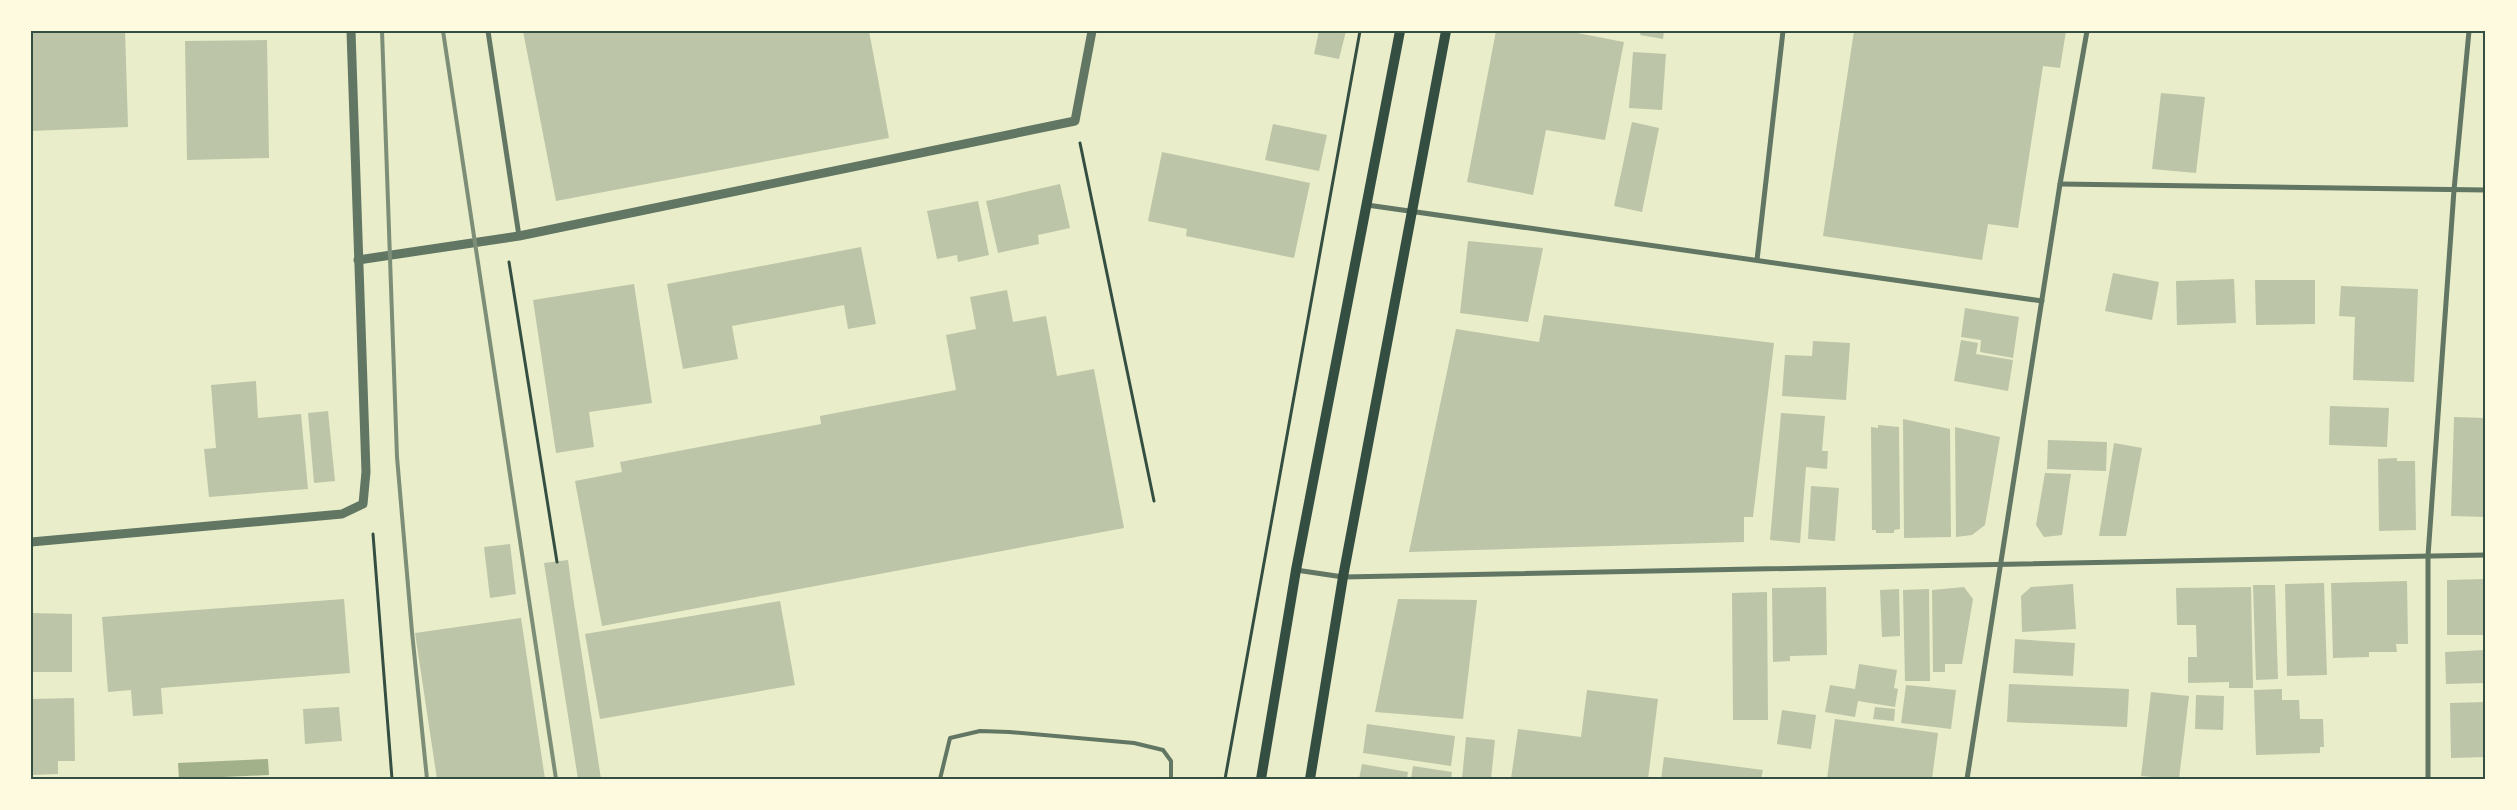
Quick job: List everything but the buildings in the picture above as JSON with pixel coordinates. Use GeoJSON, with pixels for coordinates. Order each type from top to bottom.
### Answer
{"type":"FeatureCollection","features":[{"type":"Feature","properties":{"kind":"main road"},"geometry":{"type":"LineString","coordinates":[[1261,779],[1296,570],[1400,31]]}},
{"type":"Feature","properties":{"kind":"main road"},"geometry":{"type":"LineString","coordinates":[[1310,779],[1343,576],[1446,31]]}},
{"type":"Feature","properties":{"kind":"street"},"geometry":{"type":"LineString","coordinates":[[31,542],[342,514],[363,504],[366,472],[351,31]]}},
{"type":"Feature","properties":{"kind":"street"},"geometry":{"type":"LineString","coordinates":[[488,31],[519,236]]}},
{"type":"Feature","properties":{"kind":"street"},"geometry":{"type":"LineString","coordinates":[[358,260],[519,236],[1075,121],[1092,31]]}},
{"type":"Feature","properties":{"kind":"street"},"geometry":{"type":"LineString","coordinates":[[1757,260],[1783,31]]}},
{"type":"Feature","properties":{"kind":"street"},"geometry":{"type":"LineString","coordinates":[[1967,779],[2060,184],[2087,31]]}},
{"type":"Feature","properties":{"kind":"street"},"geometry":{"type":"LineString","coordinates":[[2428,779],[2428,556],[2454,190],[2469,31]]}},
{"type":"Feature","properties":{"kind":"street"},"geometry":{"type":"LineString","coordinates":[[2060,184],[2486,190]]}},
{"type":"Feature","properties":{"kind":"street"},"geometry":{"type":"LineString","coordinates":[[1367,205],[2042,301]]}},
{"type":"Feature","properties":{"kind":"street"},"geometry":{"type":"LineString","coordinates":[[1296,570],[1343,576],[2486,555]]}},
{"type":"Feature","properties":{"kind":"lane"},"geometry":{"type":"LineString","coordinates":[[940,779],[950,738],[980,731],[1134,743],[1163,750],[1171,761],[1171,779]]}},
{"type":"Feature","properties":{"kind":"path"},"geometry":{"type":"LineString","coordinates":[[1225,779],[1360,31]]}},
{"type":"Feature","properties":{"kind":"path"},"geometry":{"type":"LineString","coordinates":[[1075,121],[1154,501]]}},
{"type":"Feature","properties":{"kind":"path"},"geometry":{"type":"LineString","coordinates":[[508,257],[557,562]]}},
{"type":"Feature","properties":{"kind":"path"},"geometry":{"type":"LineString","coordinates":[[372,534],[392,779]]}},
{"type":"Feature","properties":{"kind":"shaded area"},"geometry":{"type":"Polygon","coordinates":[[[268,759],[269,775],[179,779],[178,763],[268,759]]]}},
{"type":"Feature","properties":{"kind":"railway"},"geometry":{"type":"LineString","coordinates":[[382,31],[397,457],[427,779]]}},
{"type":"Feature","properties":{"kind":"railway"},"geometry":{"type":"LineString","coordinates":[[443,31],[556,779]]}}]}
